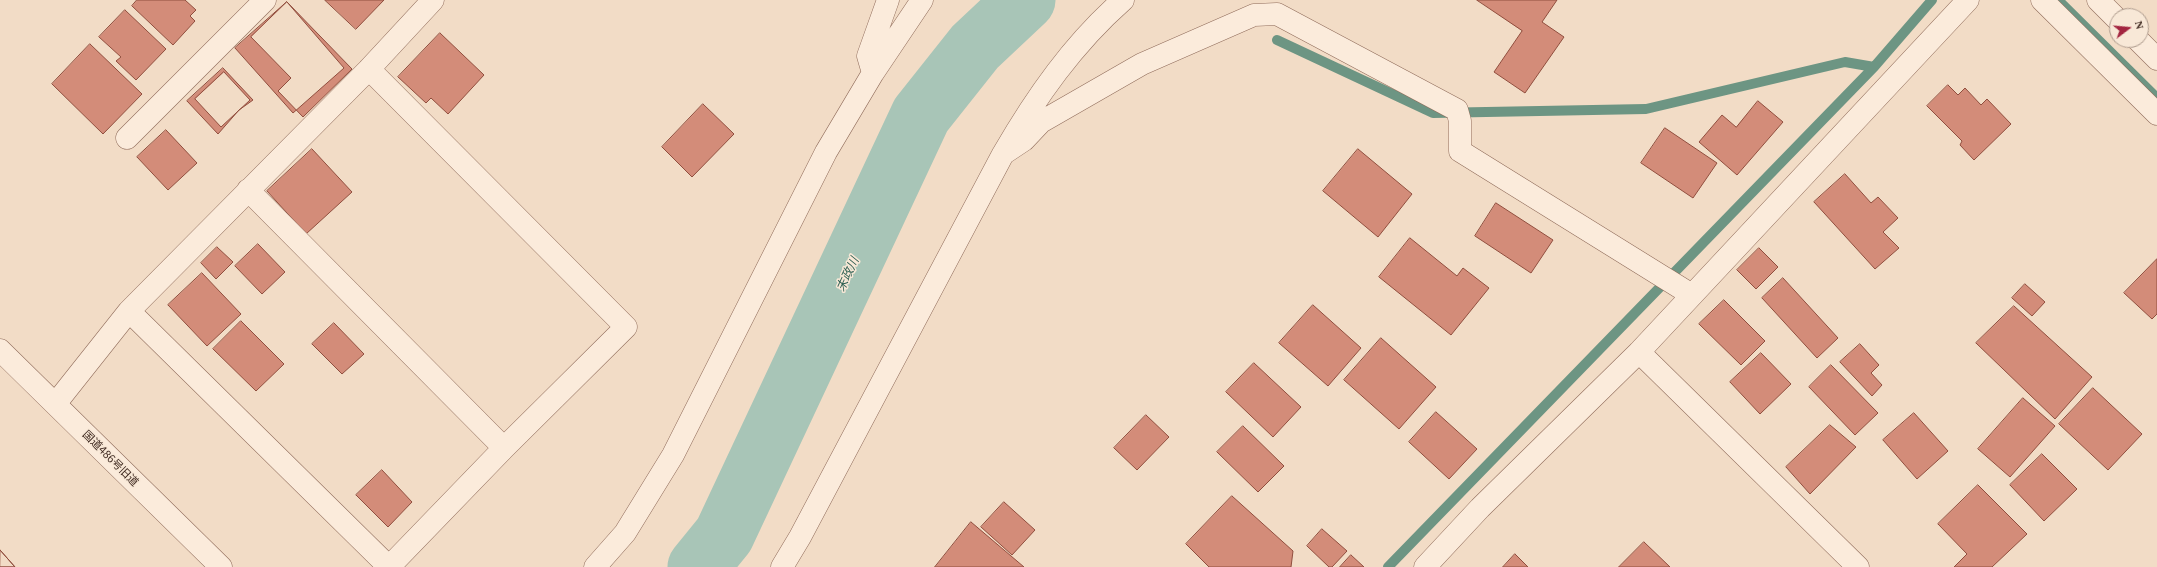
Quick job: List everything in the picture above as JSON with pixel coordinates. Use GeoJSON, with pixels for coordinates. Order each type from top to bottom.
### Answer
{"type":"FeatureCollection","features":[{"type":"Feature","properties":{"kind":"street"},"geometry":{"type":"LineString","coordinates":[[127,138],[265,0]]}},
{"type":"Feature","properties":{"kind":"street"},"geometry":{"type":"LineString","coordinates":[[56,403],[128,311],[369,69],[432,0]]}},
{"type":"Feature","properties":{"kind":"street"},"geometry":{"type":"LineString","coordinates":[[873,73],[868,56],[888,0]]}},
{"type":"Feature","properties":{"kind":"street"},"geometry":{"type":"LineString","coordinates":[[595,567],[625,533],[673,455],[826,152],[873,73],[922,0]]}},
{"type":"Feature","properties":{"kind":"street"},"geometry":{"type":"LineString","coordinates":[[782,567],[800,537],[1002,154],[1035,100],[1068,57],[1108,13],[1123,0]]}},
{"type":"Feature","properties":{"kind":"street"},"geometry":{"type":"LineString","coordinates":[[1425,567],[1480,508],[1639,352],[1968,0]]}},
{"type":"Feature","properties":{"kind":"street"},"geometry":{"type":"LineString","coordinates":[[2042,0],[2157,114]]}},
{"type":"Feature","properties":{"kind":"street"},"geometry":{"type":"LineString","coordinates":[[2098,0],[2109,11]]}},
{"type":"Feature","properties":{"kind":"street"},"geometry":{"type":"LineString","coordinates":[[1002,154],[1024,140],[1041,122],[1142,64],[1254,15],[1277,14],[1458,115],[1460,150],[1692,295]]}},
{"type":"Feature","properties":{"kind":"street"},"geometry":{"type":"LineString","coordinates":[[2146,48],[2157,59]]}},
{"type":"Feature","properties":{"kind":"street"},"geometry":{"type":"LineString","coordinates":[[128,311],[389,567],[504,448],[626,327],[369,69]]}},
{"type":"Feature","properties":{"kind":"street"},"geometry":{"type":"LineString","coordinates":[[248,190],[504,448]]}},
{"type":"Feature","properties":{"kind":"street","name":"国道486号旧道"},"geometry":{"type":"LineString","coordinates":[[0,350],[56,403],[221,567]]}},
{"type":"Feature","properties":{"kind":"street"},"geometry":{"type":"LineString","coordinates":[[1639,352],[1858,567]]}},
{"type":"Feature","properties":{"kind":"building"},"geometry":{"type":"Polygon","coordinates":[[[137,0],[185,0],[196,10],[190,16],[195,21],[173,45],[132,6],[137,0]]]}},
{"type":"Feature","properties":{"kind":"building"},"geometry":{"type":"Polygon","coordinates":[[[325,0],[384,0],[356,29],[325,0]]]}},
{"type":"Feature","properties":{"kind":"building"},"geometry":{"type":"Polygon","coordinates":[[[1477,0],[1557,0],[1542,22],[1564,37],[1525,93],[1494,72],[1522,31],[1477,0]]]}},
{"type":"Feature","properties":{"kind":"building"},"geometry":{"type":"Polygon","coordinates":[[[287,2],[352,69],[303,117],[278,91],[291,78],[251,37],[287,2]]]}},
{"type":"Feature","properties":{"kind":"building"},"geometry":{"type":"Polygon","coordinates":[[[287,2],[344,68],[293,113],[235,48],[287,2]]]}},
{"type":"Feature","properties":{"kind":"building"},"geometry":{"type":"Polygon","coordinates":[[[125,10],[166,49],[136,80],[116,61],[121,57],[99,37],[125,10]]]}},
{"type":"Feature","properties":{"kind":"building"},"geometry":{"type":"Polygon","coordinates":[[[440,33],[484,75],[448,114],[431,98],[426,103],[398,77],[440,33]]]}},
{"type":"Feature","properties":{"kind":"building"},"geometry":{"type":"Polygon","coordinates":[[[90,44],[142,94],[103,134],[52,84],[90,44]]]}},
{"type":"Feature","properties":{"kind":"building"},"geometry":{"type":"Polygon","coordinates":[[[223,68],[253,100],[239,110],[218,134],[187,101],[223,68]]]}},
{"type":"Feature","properties":{"kind":"building"},"geometry":{"type":"Polygon","coordinates":[[[224,72],[250,100],[221,127],[195,99],[224,72]]]}},
{"type":"Feature","properties":{"kind":"building"},"geometry":{"type":"Polygon","coordinates":[[[1948,85],[1958,95],[1965,88],[1981,105],[1987,99],[2011,124],[1974,160],[1960,145],[1962,141],[1927,106],[1948,85]]]}},
{"type":"Feature","properties":{"kind":"building"},"geometry":{"type":"Polygon","coordinates":[[[1758,101],[1783,122],[1737,175],[1699,142],[1722,115],[1736,127],[1758,101]]]}},
{"type":"Feature","properties":{"kind":"building"},"geometry":{"type":"Polygon","coordinates":[[[703,104],[734,134],[692,177],[662,147],[703,104]]]}},
{"type":"Feature","properties":{"kind":"building"},"geometry":{"type":"Polygon","coordinates":[[[1665,128],[1717,163],[1693,198],[1641,163],[1665,128]]]}},
{"type":"Feature","properties":{"kind":"building"},"geometry":{"type":"Polygon","coordinates":[[[166,130],[197,163],[168,190],[137,157],[166,130]]]}},
{"type":"Feature","properties":{"kind":"building"},"geometry":{"type":"Polygon","coordinates":[[[312,149],[352,192],[306,234],[267,191],[312,149]]]}},
{"type":"Feature","properties":{"kind":"building"},"geometry":{"type":"Polygon","coordinates":[[[1358,149],[1412,194],[1378,237],[1323,191],[1358,149]]]}},
{"type":"Feature","properties":{"kind":"building"},"geometry":{"type":"Polygon","coordinates":[[[1845,174],[1871,203],[1878,197],[1898,218],[1883,232],[1899,248],[1875,269],[1814,202],[1845,174]]]}},
{"type":"Feature","properties":{"kind":"building"},"geometry":{"type":"Polygon","coordinates":[[[1496,203],[1553,240],[1531,273],[1475,236],[1496,203]]]}},
{"type":"Feature","properties":{"kind":"building"},"geometry":{"type":"Polygon","coordinates":[[[1410,238],[1457,276],[1463,268],[1489,288],[1451,335],[1379,277],[1410,238]]]}},
{"type":"Feature","properties":{"kind":"building"},"geometry":{"type":"Polygon","coordinates":[[[258,244],[285,272],[262,294],[235,266],[258,244]]]}},
{"type":"Feature","properties":{"kind":"building"},"geometry":{"type":"Polygon","coordinates":[[[217,247],[233,262],[216,279],[201,263],[217,247]]]}},
{"type":"Feature","properties":{"kind":"building"},"geometry":{"type":"Polygon","coordinates":[[[1759,248],[1778,267],[1756,289],[1737,270],[1759,248]]]}},
{"type":"Feature","properties":{"kind":"building"},"geometry":{"type":"Polygon","coordinates":[[[2157,259],[2157,314],[2152,319],[2124,293],[2157,259]]]}},
{"type":"Feature","properties":{"kind":"building"},"geometry":{"type":"Polygon","coordinates":[[[202,273],[241,314],[207,346],[168,305],[202,273]]]}},
{"type":"Feature","properties":{"kind":"building"},"geometry":{"type":"Polygon","coordinates":[[[1783,278],[1838,338],[1817,358],[1762,298],[1783,278]]]}},
{"type":"Feature","properties":{"kind":"building"},"geometry":{"type":"Polygon","coordinates":[[[2025,284],[2045,302],[2032,316],[2012,298],[2025,284]]]}},
{"type":"Feature","properties":{"kind":"building"},"geometry":{"type":"Polygon","coordinates":[[[1724,300],[1765,341],[1741,365],[1699,324],[1724,300]]]}},
{"type":"Feature","properties":{"kind":"building"},"geometry":{"type":"Polygon","coordinates":[[[1313,305],[1361,348],[1328,386],[1279,343],[1313,305]]]}},
{"type":"Feature","properties":{"kind":"building"},"geometry":{"type":"Polygon","coordinates":[[[2014,306],[2092,377],[2055,419],[1976,343],[2014,306]]]}},
{"type":"Feature","properties":{"kind":"building"},"geometry":{"type":"Polygon","coordinates":[[[241,321],[284,364],[256,391],[213,349],[241,321]]]}},
{"type":"Feature","properties":{"kind":"building"},"geometry":{"type":"Polygon","coordinates":[[[334,323],[364,354],[342,374],[312,344],[334,323]]]}},
{"type":"Feature","properties":{"kind":"building"},"geometry":{"type":"Polygon","coordinates":[[[1381,338],[1436,387],[1399,429],[1344,380],[1381,338]]]}},
{"type":"Feature","properties":{"kind":"building"},"geometry":{"type":"Polygon","coordinates":[[[1860,344],[1879,365],[1871,373],[1882,385],[1872,396],[1840,362],[1860,344]]]}},
{"type":"Feature","properties":{"kind":"building"},"geometry":{"type":"Polygon","coordinates":[[[1761,353],[1791,384],[1760,414],[1730,382],[1761,353]]]}},
{"type":"Feature","properties":{"kind":"building"},"geometry":{"type":"Polygon","coordinates":[[[1254,363],[1301,407],[1273,437],[1226,392],[1254,363]]]}},
{"type":"Feature","properties":{"kind":"building"},"geometry":{"type":"Polygon","coordinates":[[[1831,365],[1878,413],[1855,435],[1809,387],[1831,365]]]}},
{"type":"Feature","properties":{"kind":"building"},"geometry":{"type":"Polygon","coordinates":[[[2093,388],[2142,434],[2108,470],[2059,424],[2093,388]]]}},
{"type":"Feature","properties":{"kind":"building"},"geometry":{"type":"Polygon","coordinates":[[[2023,398],[2055,426],[2010,477],[1978,449],[2023,398]]]}},
{"type":"Feature","properties":{"kind":"building"},"geometry":{"type":"Polygon","coordinates":[[[1436,412],[1477,449],[1449,479],[1409,442],[1436,412]]]}},
{"type":"Feature","properties":{"kind":"building"},"geometry":{"type":"Polygon","coordinates":[[[1914,413],[1948,451],[1917,479],[1883,440],[1914,413]]]}},
{"type":"Feature","properties":{"kind":"building"},"geometry":{"type":"Polygon","coordinates":[[[1146,415],[1169,437],[1137,470],[1114,448],[1146,415]]]}},
{"type":"Feature","properties":{"kind":"building"},"geometry":{"type":"Polygon","coordinates":[[[1830,425],[1856,447],[1810,494],[1786,467],[1830,425]]]}},
{"type":"Feature","properties":{"kind":"building"},"geometry":{"type":"Polygon","coordinates":[[[1243,426],[1284,466],[1258,492],[1217,452],[1243,426]]]}},
{"type":"Feature","properties":{"kind":"building"},"geometry":{"type":"Polygon","coordinates":[[[2042,454],[2077,489],[2044,521],[2010,485],[2042,454]]]}},
{"type":"Feature","properties":{"kind":"building"},"geometry":{"type":"Polygon","coordinates":[[[382,470],[412,502],[388,527],[356,495],[382,470]]]}},
{"type":"Feature","properties":{"kind":"building"},"geometry":{"type":"Polygon","coordinates":[[[1978,485],[2027,534],[1992,567],[1954,567],[1967,554],[1938,524],[1978,485]]]}},
{"type":"Feature","properties":{"kind":"building"},"geometry":{"type":"Polygon","coordinates":[[[1232,496],[1293,551],[1291,567],[1209,567],[1186,544],[1232,496]]]}},
{"type":"Feature","properties":{"kind":"building"},"geometry":{"type":"Polygon","coordinates":[[[1004,502],[1035,530],[1012,555],[981,527],[1004,502]]]}},
{"type":"Feature","properties":{"kind":"building"},"geometry":{"type":"Polygon","coordinates":[[[971,522],[1024,567],[935,567],[971,522]]]}},
{"type":"Feature","properties":{"kind":"building"},"geometry":{"type":"Polygon","coordinates":[[[1322,529],[1347,551],[1332,567],[1329,567],[1307,546],[1322,529]]]}},
{"type":"Feature","properties":{"kind":"building"},"geometry":{"type":"Polygon","coordinates":[[[1644,542],[1670,567],[1619,567],[1644,542]]]}},
{"type":"Feature","properties":{"kind":"building"},"geometry":{"type":"Polygon","coordinates":[[[0,550],[15,567],[0,567],[0,550]]]}},
{"type":"Feature","properties":{"kind":"building"},"geometry":{"type":"Polygon","coordinates":[[[0,550],[15,567],[0,567],[0,550]]]}},
{"type":"Feature","properties":{"kind":"building"},"geometry":{"type":"Polygon","coordinates":[[[1515,554],[1528,567],[1503,567],[1515,554]]]}},
{"type":"Feature","properties":{"kind":"building"},"geometry":{"type":"Polygon","coordinates":[[[1351,555],[1364,567],[1340,567],[1351,555]]]}},
{"type":"Feature","properties":{"kind":"waterway","name":"末政川"},"geometry":{"type":"LineString","coordinates":[[698,567],[724,535],[921,115],[975,47],[1025,0]]}},
{"type":"Feature","properties":{"kind":"waterway"},"geometry":{"type":"LineString","coordinates":[[1388,567],[1874,67],[1932,0]]}},
{"type":"Feature","properties":{"kind":"waterway"},"geometry":{"type":"LineString","coordinates":[[2058,0],[2157,98]]}},
{"type":"Feature","properties":{"kind":"waterway"},"geometry":{"type":"LineString","coordinates":[[1277,40],[1433,113],[1646,109],[1845,62],[1874,67]]}}]}
